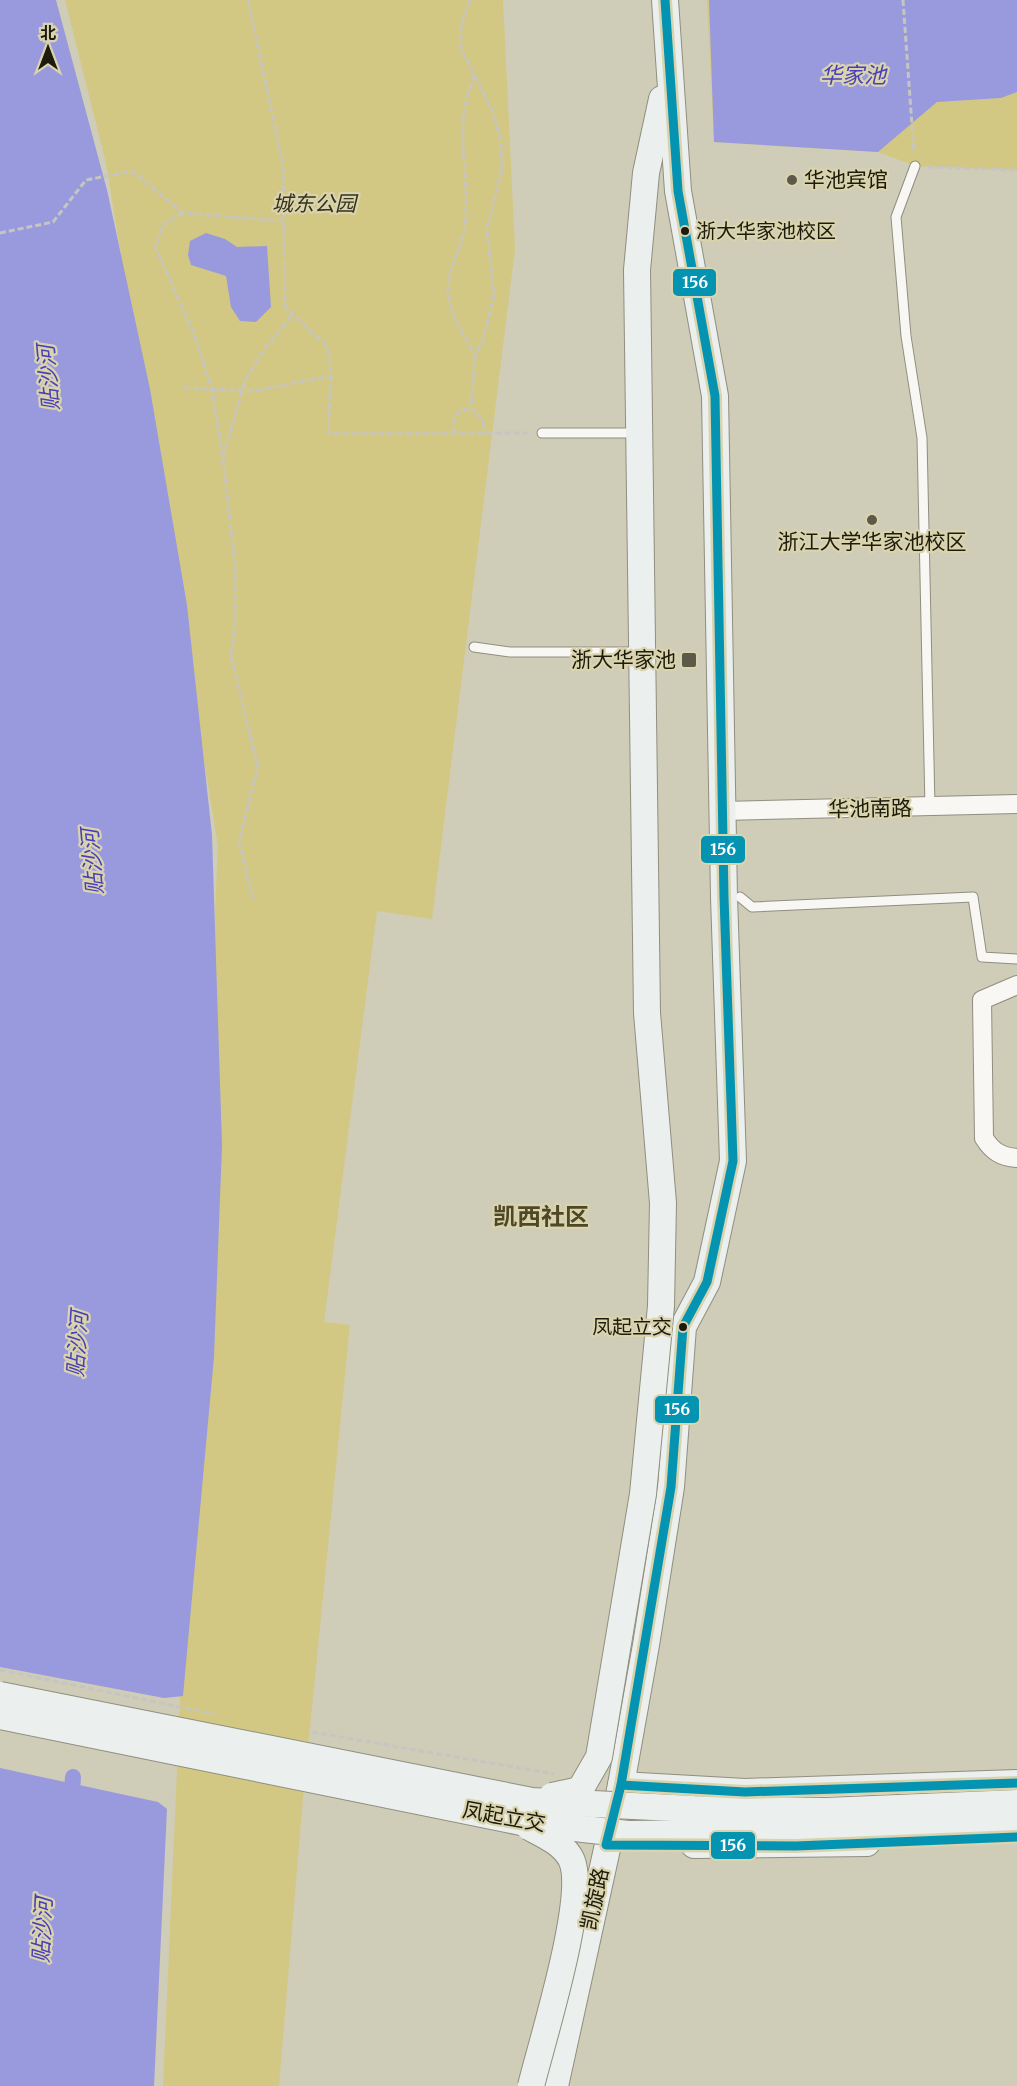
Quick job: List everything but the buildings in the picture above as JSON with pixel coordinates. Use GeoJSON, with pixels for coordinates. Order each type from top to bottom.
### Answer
{"type":"FeatureCollection","features":[{"type":"Feature","properties":{"kind":"main road","name":"凯旋路"},"geometry":{"type":"LineString","coordinates":[[555,2086],[606,1845],[621,1785],[671,1487],[683,1327],[707,1282],[733,1161],[732,897],[723,811],[715,396],[678,191],[665,0]]}},
{"type":"Feature","properties":{"kind":"main road"},"geometry":{"type":"LineString","coordinates":[[531,2086],[569,1932],[575,1888],[572,1861],[527,1811],[580,1790],[599,1757],[643,1494],[661,1306],[663,1203],[647,1013],[637,270],[646,173],[669,69]]}},
{"type":"Feature","properties":{"kind":"main road","name":"凤起立交"},"geometry":{"type":"LineString","coordinates":[[0,1695],[628,1834],[921,1830],[1017,1825]]}},
{"type":"Feature","properties":{"kind":"main road","name":"凤起立交"},"geometry":{"type":"LineString","coordinates":[[0,1716],[527,1811],[814,1810],[1017,1803]]}},
{"type":"Feature","properties":{"kind":"main road"},"geometry":{"type":"LineString","coordinates":[[621,1785],[744,1792],[1017,1783]]}},
{"type":"Feature","properties":{"kind":"main road"},"geometry":{"type":"LineString","coordinates":[[606,1845],[796,1846],[1017,1837]]}},
{"type":"Feature","properties":{"kind":"street","name":"华池南路"},"geometry":{"type":"LineString","coordinates":[[723,811],[930,808],[1017,804]]}},
{"type":"Feature","properties":{"kind":"street"},"geometry":{"type":"LineString","coordinates":[[1017,985],[982,1000],[984,1138],[991,1149],[1007,1157],[1017,1158]]}},
{"type":"Feature","properties":{"kind":"lane"},"geometry":{"type":"LineString","coordinates":[[915,166],[896,217],[906,336],[922,438],[930,808]]}},
{"type":"Feature","properties":{"kind":"lane"},"geometry":{"type":"LineString","coordinates":[[542,433],[639,434]]}},
{"type":"Feature","properties":{"kind":"lane"},"geometry":{"type":"LineString","coordinates":[[474,647],[510,652],[642,652]]}},
{"type":"Feature","properties":{"kind":"lane"},"geometry":{"type":"LineString","coordinates":[[732,897],[752,907],[973,897],[982,957],[1017,959]]}},
{"type":"Feature","properties":{"kind":"path"},"geometry":{"type":"LineString","coordinates":[[248,0],[283,165],[285,307],[327,346],[331,376],[328,433],[542,433]]}},
{"type":"Feature","properties":{"kind":"path"},"geometry":{"type":"LineString","coordinates":[[470,0],[461,26],[461,49],[475,74],[501,140],[502,169],[488,230],[494,296],[483,340],[476,356],[471,408],[483,421],[485,433]]}},
{"type":"Feature","properties":{"kind":"path"},"geometry":{"type":"LineString","coordinates":[[903,0],[915,166],[1017,170]]}},
{"type":"Feature","properties":{"kind":"path"},"geometry":{"type":"LineString","coordinates":[[475,74],[462,113],[465,225],[450,271],[448,294],[453,312],[476,356]]}},
{"type":"Feature","properties":{"kind":"path"},"geometry":{"type":"LineString","coordinates":[[0,233],[53,222],[86,180],[132,171],[183,213]]}},
{"type":"Feature","properties":{"kind":"path"},"geometry":{"type":"LineString","coordinates":[[253,899],[239,841],[258,767],[231,656],[235,623],[235,564],[223,458],[212,390],[196,339],[175,297],[155,246],[164,224],[183,213],[284,221]]}},
{"type":"Feature","properties":{"kind":"path"},"geometry":{"type":"LineString","coordinates":[[223,458],[245,381],[264,349],[294,315]]}},
{"type":"Feature","properties":{"kind":"path"},"geometry":{"type":"LineString","coordinates":[[184,388],[243,391],[331,376]]}},
{"type":"Feature","properties":{"kind":"path"},"geometry":{"type":"LineString","coordinates":[[454,433],[454,420],[459,411],[471,408]]}},
{"type":"Feature","properties":{"kind":"path"},"geometry":{"type":"LineString","coordinates":[[0,1670],[214,1714]]}},
{"type":"Feature","properties":{"kind":"path"},"geometry":{"type":"LineString","coordinates":[[312,1732],[564,1776]]}},
{"type":"Feature","properties":{"kind":"green space","name":"城东公园"},"geometry":{"type":"Polygon","coordinates":[[[65,0],[503,0],[515,249],[432,919],[377,911],[324,1322],[350,1325],[303,1798],[279,2086],[163,2086],[218,846],[106,163],[65,0]]]}},
{"type":"Feature","properties":{"kind":"green space","name":"华家池"},"geometry":{"type":"Polygon","coordinates":[[[707,0],[1017,0],[1017,170],[915,166],[878,152],[714,142],[707,0]]]}},
{"type":"Feature","properties":{"kind":"water"},"geometry":{"type":"Polygon","coordinates":[[[0,0],[56,0],[107,190],[150,389],[187,605],[212,835],[222,1145],[214,1357],[183,1696],[164,1698],[0,1667],[0,0]]]}},
{"type":"Feature","properties":{"kind":"water","name":"华家池"},"geometry":{"type":"Polygon","coordinates":[[[709,0],[1017,0],[1017,92],[1001,98],[937,102],[878,152],[714,142],[709,0]]]}},
{"type":"Feature","properties":{"kind":"water"},"geometry":{"type":"Polygon","coordinates":[[[206,233],[225,239],[237,247],[267,246],[271,307],[256,322],[240,321],[231,307],[226,276],[191,265],[188,255],[190,241],[206,233]]]}},
{"type":"Feature","properties":{"kind":"water"},"geometry":{"type":"Polygon","coordinates":[[[0,1768],[158,1802],[167,1809],[154,2086],[0,2086],[0,1768]]]}},
{"type":"Feature","properties":{"kind":"waterway","name":"贴沙河"},"geometry":{"type":"LineString","coordinates":[[71,1806],[73,1777]]}},
{"type":"Feature","properties":{"kind":"transit line","name":"156"},"geometry":{"type":"LineString","coordinates":[[665,0],[678,191],[715,396],[724,897],[733,1161],[707,1282],[683,1327],[671,1487],[621,1785],[606,1845],[796,1846],[1017,1837]]}},
{"type":"Feature","properties":{"kind":"transit line","name":"156"},"geometry":{"type":"LineString","coordinates":[[621,1785],[745,1792],[1017,1783]]}},
{"type":"Feature","properties":{"kind":"place","name":"华池宾馆"},"geometry":{"type":"Point","coordinates":[792,180]}},
{"type":"Feature","properties":{"kind":"place","name":"浙大华家池校区"},"geometry":{"type":"Point","coordinates":[685,231]}},
{"type":"Feature","properties":{"kind":"place","name":"浙江大学华家池校区"},"geometry":{"type":"Point","coordinates":[872,520]}},
{"type":"Feature","properties":{"kind":"place","name":"浙大华家池"},"geometry":{"type":"Point","coordinates":[689,660]}},
{"type":"Feature","properties":{"kind":"place","name":"凤起立交"},"geometry":{"type":"Point","coordinates":[683,1327]}},
{"type":"Feature","properties":{"kind":"district","name":"凯西社区"},"geometry":{"type":"Point","coordinates":[541,1217]}}]}
